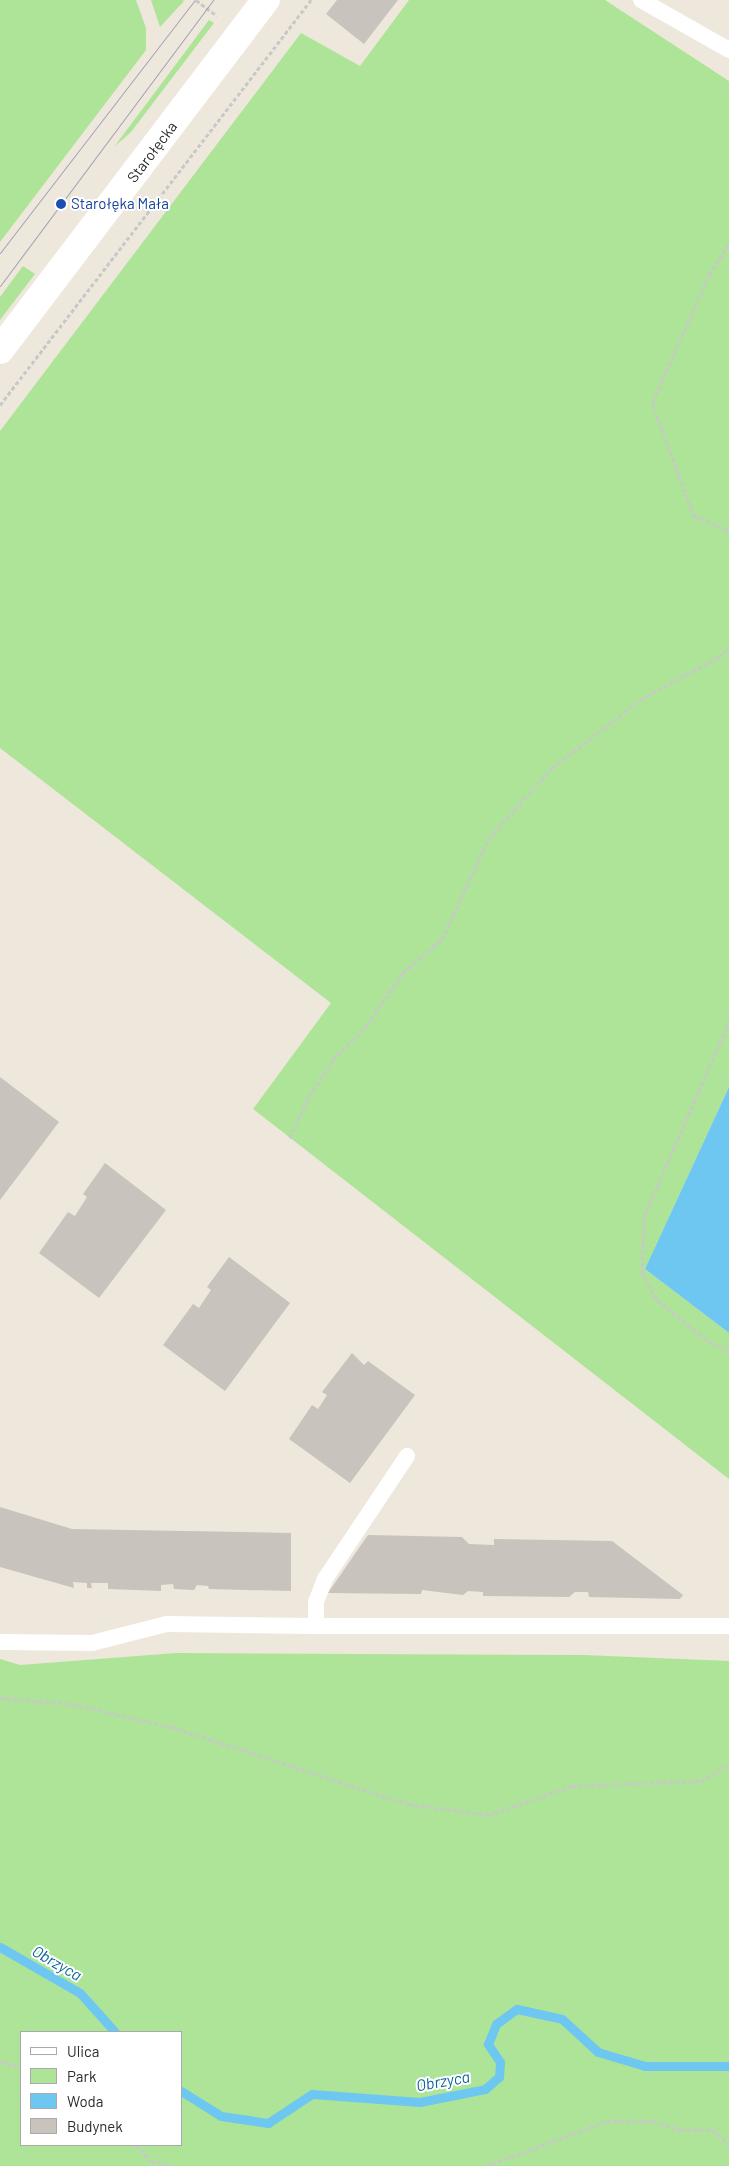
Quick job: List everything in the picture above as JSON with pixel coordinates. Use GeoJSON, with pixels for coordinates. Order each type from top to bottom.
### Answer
{"type":"FeatureCollection","features":[{"type":"Feature","properties":{"kind":"street","name":"Starołęcka"},"geometry":{"type":"LineString","coordinates":[[0,350],[266,0]]}},
{"type":"Feature","properties":{"kind":"lane"},"geometry":{"type":"LineString","coordinates":[[641,0],[729,50]]}},
{"type":"Feature","properties":{"kind":"lane"},"geometry":{"type":"LineString","coordinates":[[316,1626],[316,1602],[324,1579],[407,1456]]}},
{"type":"Feature","properties":{"kind":"lane"},"geometry":{"type":"LineString","coordinates":[[0,1642],[92,1643],[167,1624],[729,1626]]}},
{"type":"Feature","properties":{"kind":"path"},"geometry":{"type":"LineString","coordinates":[[0,406],[311,0]]}},
{"type":"Feature","properties":{"kind":"path"},"geometry":{"type":"LineString","coordinates":[[729,244],[710,273],[652,403],[694,516],[729,531]]}},
{"type":"Feature","properties":{"kind":"path"},"geometry":{"type":"LineString","coordinates":[[290,1138],[309,1096],[333,1060],[367,1025],[403,973],[442,939],[495,831],[552,768],[646,696],[718,657],[729,647]]}},
{"type":"Feature","properties":{"kind":"path"},"geometry":{"type":"LineString","coordinates":[[729,1022],[644,1216],[642,1272],[657,1300],[704,1338],[729,1352]]}},
{"type":"Feature","properties":{"kind":"path"},"geometry":{"type":"LineString","coordinates":[[0,1698],[72,1704],[171,1727],[408,1804],[488,1815],[572,1786],[701,1781],[729,1764]]}},
{"type":"Feature","properties":{"kind":"path"},"geometry":{"type":"LineString","coordinates":[[0,2062],[20,2066]]}},
{"type":"Feature","properties":{"kind":"path"},"geometry":{"type":"LineString","coordinates":[[486,2166],[607,2121],[653,2121],[681,2130],[713,2130],[729,2146]]}},
{"type":"Feature","properties":{"kind":"path"},"geometry":{"type":"LineString","coordinates":[[137,2146],[151,2161],[173,2166]]}},
{"type":"Feature","properties":{"kind":"green space"},"geometry":{"type":"Polygon","coordinates":[[[0,0],[136,0],[146,28],[146,50],[0,242],[0,0]]]}},
{"type":"Feature","properties":{"kind":"green space"},"geometry":{"type":"Polygon","coordinates":[[[151,0],[183,0],[184,1],[160,27],[151,0]]]}},
{"type":"Feature","properties":{"kind":"green space"},"geometry":{"type":"Polygon","coordinates":[[[409,0],[605,0],[729,81],[729,1087],[645,1269],[729,1333],[729,1479],[253,1109],[331,1003],[0,748],[0,431],[301,33],[360,66],[409,0]]]}},
{"type":"Feature","properties":{"kind":"green space"},"geometry":{"type":"Polygon","coordinates":[[[209,20],[214,23],[131,132],[114,147],[209,20]]]}},
{"type":"Feature","properties":{"kind":"green space"},"geometry":{"type":"Polygon","coordinates":[[[23,266],[35,274],[0,320],[0,297],[23,266]]]}},
{"type":"Feature","properties":{"kind":"green space"},"geometry":{"type":"Polygon","coordinates":[[[176,1653],[584,1655],[729,1661],[729,2166],[0,2166],[0,1659],[20,1665],[176,1653]]]}},
{"type":"Feature","properties":{"kind":"water"},"geometry":{"type":"Polygon","coordinates":[[[729,1087],[729,1333],[645,1269],[729,1087]]]}},
{"type":"Feature","properties":{"kind":"building"},"geometry":{"type":"Polygon","coordinates":[[[337,0],[398,0],[364,44],[326,14],[337,0]]]}},
{"type":"Feature","properties":{"kind":"building"},"geometry":{"type":"Polygon","coordinates":[[[0,1077],[59,1122],[0,1200],[0,1077]]]}},
{"type":"Feature","properties":{"kind":"building"},"geometry":{"type":"Polygon","coordinates":[[[105,1163],[166,1210],[99,1298],[39,1253],[68,1212],[75,1216],[87,1197],[83,1194],[105,1163]]]}},
{"type":"Feature","properties":{"kind":"building"},"geometry":{"type":"Polygon","coordinates":[[[229,1257],[290,1303],[225,1391],[163,1345],[193,1304],[199,1308],[211,1290],[207,1287],[229,1257]]]}},
{"type":"Feature","properties":{"kind":"building"},"geometry":{"type":"Polygon","coordinates":[[[352,1353],[364,1365],[368,1361],[415,1395],[350,1483],[289,1439],[312,1405],[318,1409],[327,1395],[322,1392],[352,1353]]]}},
{"type":"Feature","properties":{"kind":"building"},"geometry":{"type":"Polygon","coordinates":[[[0,1507],[72,1529],[291,1533],[291,1591],[209,1589],[208,1586],[197,1585],[194,1590],[174,1589],[173,1584],[161,1585],[161,1591],[108,1589],[108,1583],[91,1583],[92,1588],[87,1588],[87,1583],[73,1582],[74,1588],[0,1567],[0,1507]]]}},
{"type":"Feature","properties":{"kind":"building"},"geometry":{"type":"Polygon","coordinates":[[[368,1535],[462,1537],[469,1544],[494,1545],[494,1539],[612,1541],[683,1595],[680,1599],[589,1597],[588,1592],[575,1592],[569,1597],[483,1596],[483,1592],[468,1591],[463,1595],[422,1590],[421,1594],[328,1593],[368,1535]]]}},
{"type":"Feature","properties":{"kind":"waterway","name":"Obrzyca"},"geometry":{"type":"LineString","coordinates":[[0,1947],[80,1993],[114,2031]]}},
{"type":"Feature","properties":{"kind":"waterway","name":"Obrzyca"},"geometry":{"type":"LineString","coordinates":[[182,2092],[221,2116],[268,2123],[312,2094],[420,2102],[485,2089],[499,2077],[500,2062],[488,2044],[496,2024],[517,2009],[562,2019],[598,2052],[645,2066],[729,2066]]}},
{"type":"Feature","properties":{"kind":"tram line"},"geometry":{"type":"LineString","coordinates":[[0,253],[195,0]]}},
{"type":"Feature","properties":{"kind":"tram line"},"geometry":{"type":"LineString","coordinates":[[0,286],[213,0]]}},
{"type":"Feature","properties":{"kind":"place","name":"Starołęka Mała"},"geometry":{"type":"Point","coordinates":[61,204]}}]}
